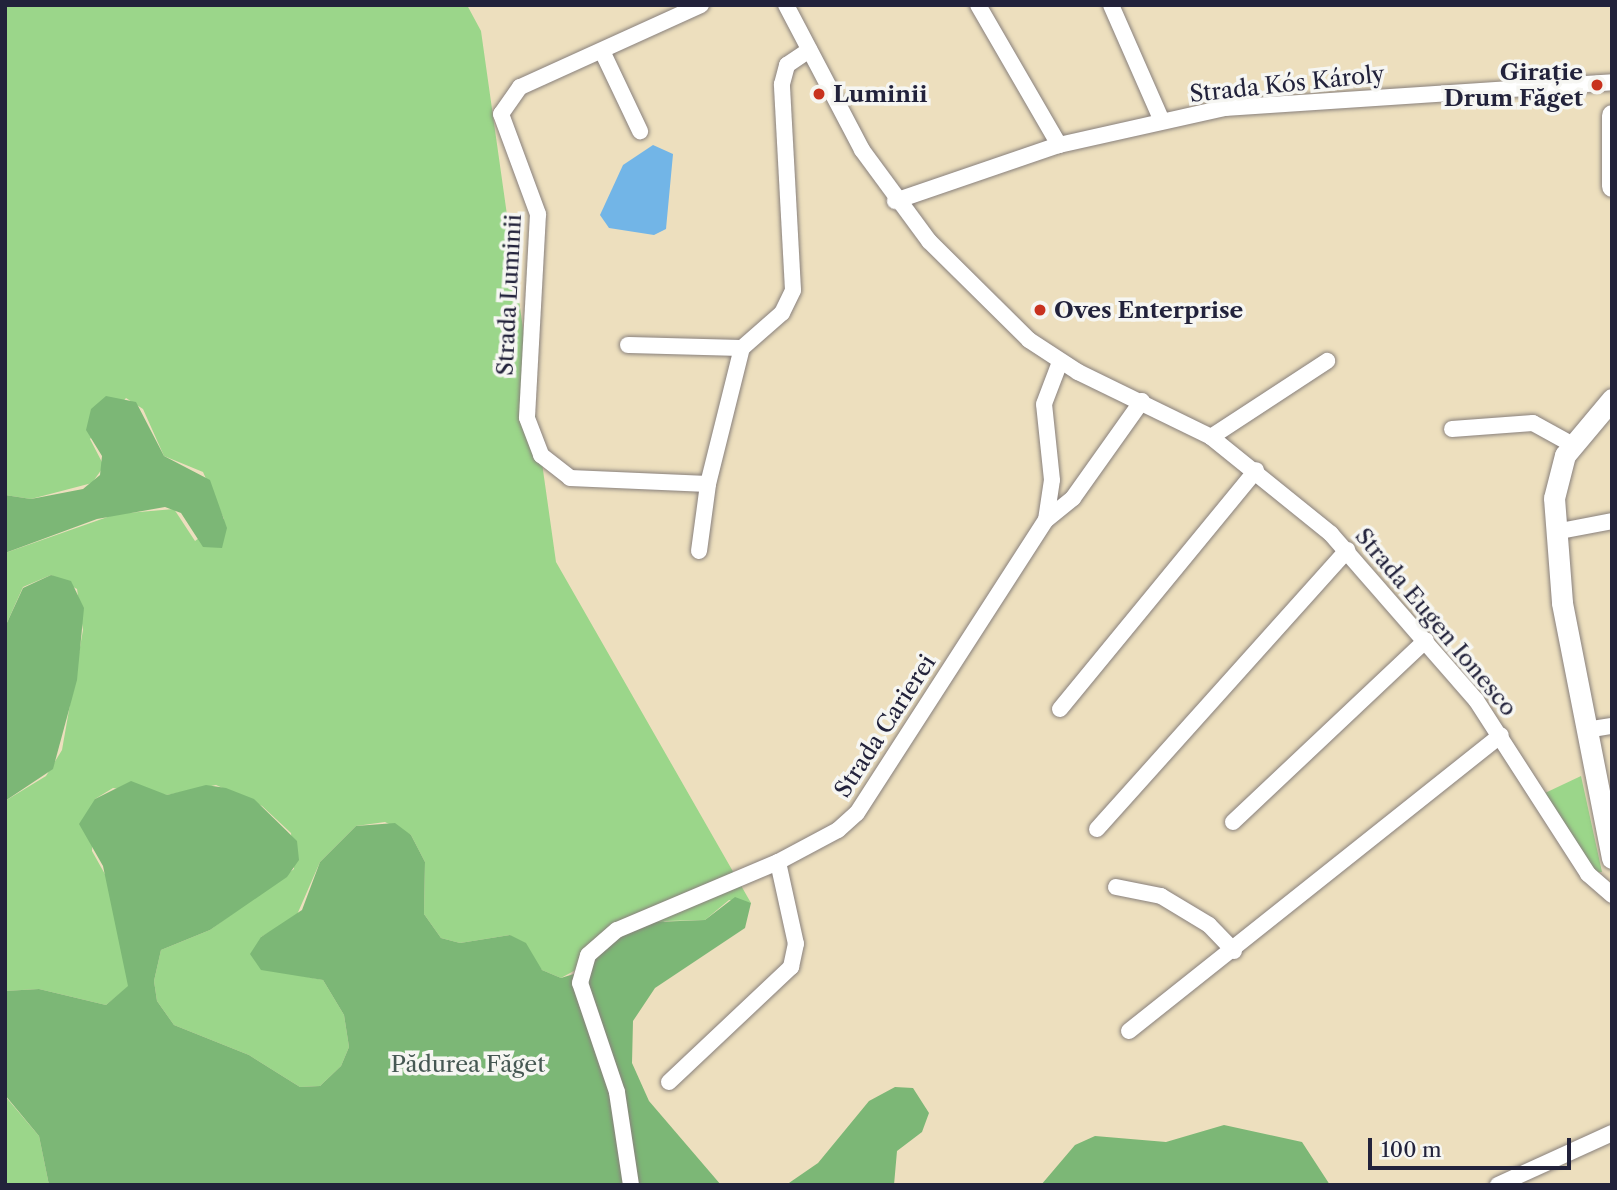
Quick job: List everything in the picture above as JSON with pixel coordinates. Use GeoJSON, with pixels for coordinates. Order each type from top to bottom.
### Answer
{"type":"FeatureCollection","features":[{"type":"Feature","properties":{"kind":"main road"},"geometry":{"type":"LineString","coordinates":[[1612,115],[1612,186]]}},
{"type":"Feature","properties":{"kind":"main road"},"geometry":{"type":"LineString","coordinates":[[1612,399],[1571,444],[1554,487],[1555,532],[1586,730],[1612,858]]}},
{"type":"Feature","properties":{"kind":"street","name":"Strada Luminii"},"geometry":{"type":"LineString","coordinates":[[701,5],[520,87],[501,114],[538,214],[527,418],[541,456],[575,481],[708,484]]}},
{"type":"Feature","properties":{"kind":"street","name":"Strada Eugen Ionesco"},"geometry":{"type":"LineString","coordinates":[[786,5],[895,201],[998,312],[1060,362],[1211,438],[1256,470],[1347,550],[1501,735],[1588,874],[1612,895]]}},
{"type":"Feature","properties":{"kind":"street"},"geometry":{"type":"LineString","coordinates":[[978,5],[1059,145]]}},
{"type":"Feature","properties":{"kind":"street"},"geometry":{"type":"LineString","coordinates":[[1111,5],[1162,121]]}},
{"type":"Feature","properties":{"kind":"street"},"geometry":{"type":"LineString","coordinates":[[699,551],[708,484],[742,348],[785,309],[793,290],[782,84],[787,65],[809,50]]}},
{"type":"Feature","properties":{"kind":"street"},"geometry":{"type":"LineString","coordinates":[[602,51],[640,131]]}},
{"type":"Feature","properties":{"kind":"street","name":"Strada Kós Károly"},"geometry":{"type":"LineString","coordinates":[[895,201],[1059,145],[1225,108],[1612,82]]}},
{"type":"Feature","properties":{"kind":"street"},"geometry":{"type":"LineString","coordinates":[[628,345],[742,348]]}},
{"type":"Feature","properties":{"kind":"street","name":"Strada Carierei"},"geometry":{"type":"LineString","coordinates":[[631,1185],[617,1092],[580,983],[584,962],[617,930],[778,862],[838,830],[857,813],[1046,520],[1052,480],[1044,404],[1060,362]]}},
{"type":"Feature","properties":{"kind":"street"},"geometry":{"type":"LineString","coordinates":[[1211,438],[1327,362]]}},
{"type":"Feature","properties":{"kind":"street"},"geometry":{"type":"LineString","coordinates":[[1046,520],[1073,498],[1142,401]]}},
{"type":"Feature","properties":{"kind":"street"},"geometry":{"type":"LineString","coordinates":[[1452,429],[1533,423],[1571,444]]}},
{"type":"Feature","properties":{"kind":"street"},"geometry":{"type":"LineString","coordinates":[[1060,709],[1256,470]]}},
{"type":"Feature","properties":{"kind":"street"},"geometry":{"type":"LineString","coordinates":[[1555,532],[1612,521]]}},
{"type":"Feature","properties":{"kind":"street"},"geometry":{"type":"LineString","coordinates":[[1097,829],[1347,550]]}},
{"type":"Feature","properties":{"kind":"street"},"geometry":{"type":"LineString","coordinates":[[1294,752],[1424,643]]}},
{"type":"Feature","properties":{"kind":"street"},"geometry":{"type":"LineString","coordinates":[[1233,822],[1424,643]]}},
{"type":"Feature","properties":{"kind":"street"},"geometry":{"type":"LineString","coordinates":[[1586,730],[1612,726]]}},
{"type":"Feature","properties":{"kind":"street"},"geometry":{"type":"LineString","coordinates":[[1129,1031],[1234,951],[1501,735]]}},
{"type":"Feature","properties":{"kind":"street"},"geometry":{"type":"LineString","coordinates":[[669,1082],[792,967],[796,944],[778,862]]}},
{"type":"Feature","properties":{"kind":"street"},"geometry":{"type":"LineString","coordinates":[[1116,887],[1161,896],[1209,925],[1234,951]]}},
{"type":"Feature","properties":{"kind":"street"},"geometry":{"type":"LineString","coordinates":[[1498,1185],[1612,1133]]}},
{"type":"Feature","properties":{"kind":"green space"},"geometry":{"type":"Polygon","coordinates":[[[5,5],[467,5],[481,31],[556,562],[751,903],[729,900],[705,920],[665,921],[561,978],[542,970],[510,935],[460,943],[441,938],[424,914],[425,862],[411,835],[385,822],[356,826],[320,862],[296,917],[261,937],[282,972],[323,980],[344,1015],[349,1047],[341,1066],[320,1086],[300,1087],[249,1055],[174,1025],[157,1001],[154,981],[161,950],[210,930],[294,869],[291,833],[262,806],[216,785],[167,795],[113,788],[95,799],[92,851],[106,876],[129,986],[106,1005],[39,989],[5,991],[5,801],[46,776],[62,750],[83,630],[77,589],[51,575],[23,587],[5,627],[5,553],[116,514],[174,509],[195,541],[224,519],[203,472],[164,456],[143,409],[126,398],[90,439],[104,466],[92,483],[31,499],[5,495],[5,5]]]}},
{"type":"Feature","properties":{"kind":"green space"},"geometry":{"type":"Polygon","coordinates":[[[106,396],[136,402],[164,456],[210,480],[227,528],[222,548],[203,547],[181,513],[165,507],[97,519],[5,553],[5,495],[31,499],[83,489],[100,475],[102,456],[86,430],[91,409],[106,396]]]}},
{"type":"Feature","properties":{"kind":"green space"},"geometry":{"type":"Polygon","coordinates":[[[51,575],[71,581],[84,608],[77,680],[53,769],[5,801],[5,627],[23,588],[51,575]]]}},
{"type":"Feature","properties":{"kind":"green space"},"geometry":{"type":"Polygon","coordinates":[[[1581,776],[1602,872],[1592,873],[1545,793],[1581,776]]]}},
{"type":"Feature","properties":{"kind":"green space","name":"Pădurea Făget"},"geometry":{"type":"Polygon","coordinates":[[[131,781],[167,795],[206,785],[226,788],[254,799],[297,841],[299,860],[287,877],[210,930],[161,950],[154,981],[157,1001],[174,1025],[249,1055],[300,1087],[320,1086],[341,1066],[349,1047],[344,1015],[323,980],[261,970],[250,954],[261,937],[302,910],[320,862],[356,826],[395,823],[411,835],[425,862],[424,914],[441,938],[460,943],[510,935],[526,943],[542,970],[561,978],[580,972],[616,937],[655,922],[705,920],[735,897],[751,903],[745,928],[655,988],[633,1021],[632,1063],[649,1101],[721,1185],[49,1185],[39,1136],[5,1095],[5,991],[39,989],[106,1005],[128,986],[103,866],[79,824],[95,799],[131,781]]]}},
{"type":"Feature","properties":{"kind":"green space"},"geometry":{"type":"Polygon","coordinates":[[[895,1087],[913,1088],[929,1113],[922,1132],[897,1151],[894,1185],[786,1185],[818,1163],[869,1101],[895,1087]]]}},
{"type":"Feature","properties":{"kind":"green space"},"geometry":{"type":"Polygon","coordinates":[[[5,1096],[39,1136],[49,1185],[5,1185],[5,1096]]]}},
{"type":"Feature","properties":{"kind":"green space"},"geometry":{"type":"Polygon","coordinates":[[[1224,1125],[1302,1142],[1330,1185],[1041,1185],[1075,1145],[1095,1136],[1166,1142],[1224,1125]]]}},
{"type":"Feature","properties":{"kind":"water"},"geometry":{"type":"Polygon","coordinates":[[[653,145],[673,154],[666,229],[654,235],[609,228],[600,215],[623,165],[653,145]]]}},
{"type":"Feature","properties":{"kind":"place","name":"Girație Drum Făget"},"geometry":{"type":"Point","coordinates":[1597,85]}},
{"type":"Feature","properties":{"kind":"place","name":"Luminii"},"geometry":{"type":"Point","coordinates":[819,94]}},
{"type":"Feature","properties":{"kind":"place","name":"Oves Enterprise"},"geometry":{"type":"Point","coordinates":[1040,310]}}]}
